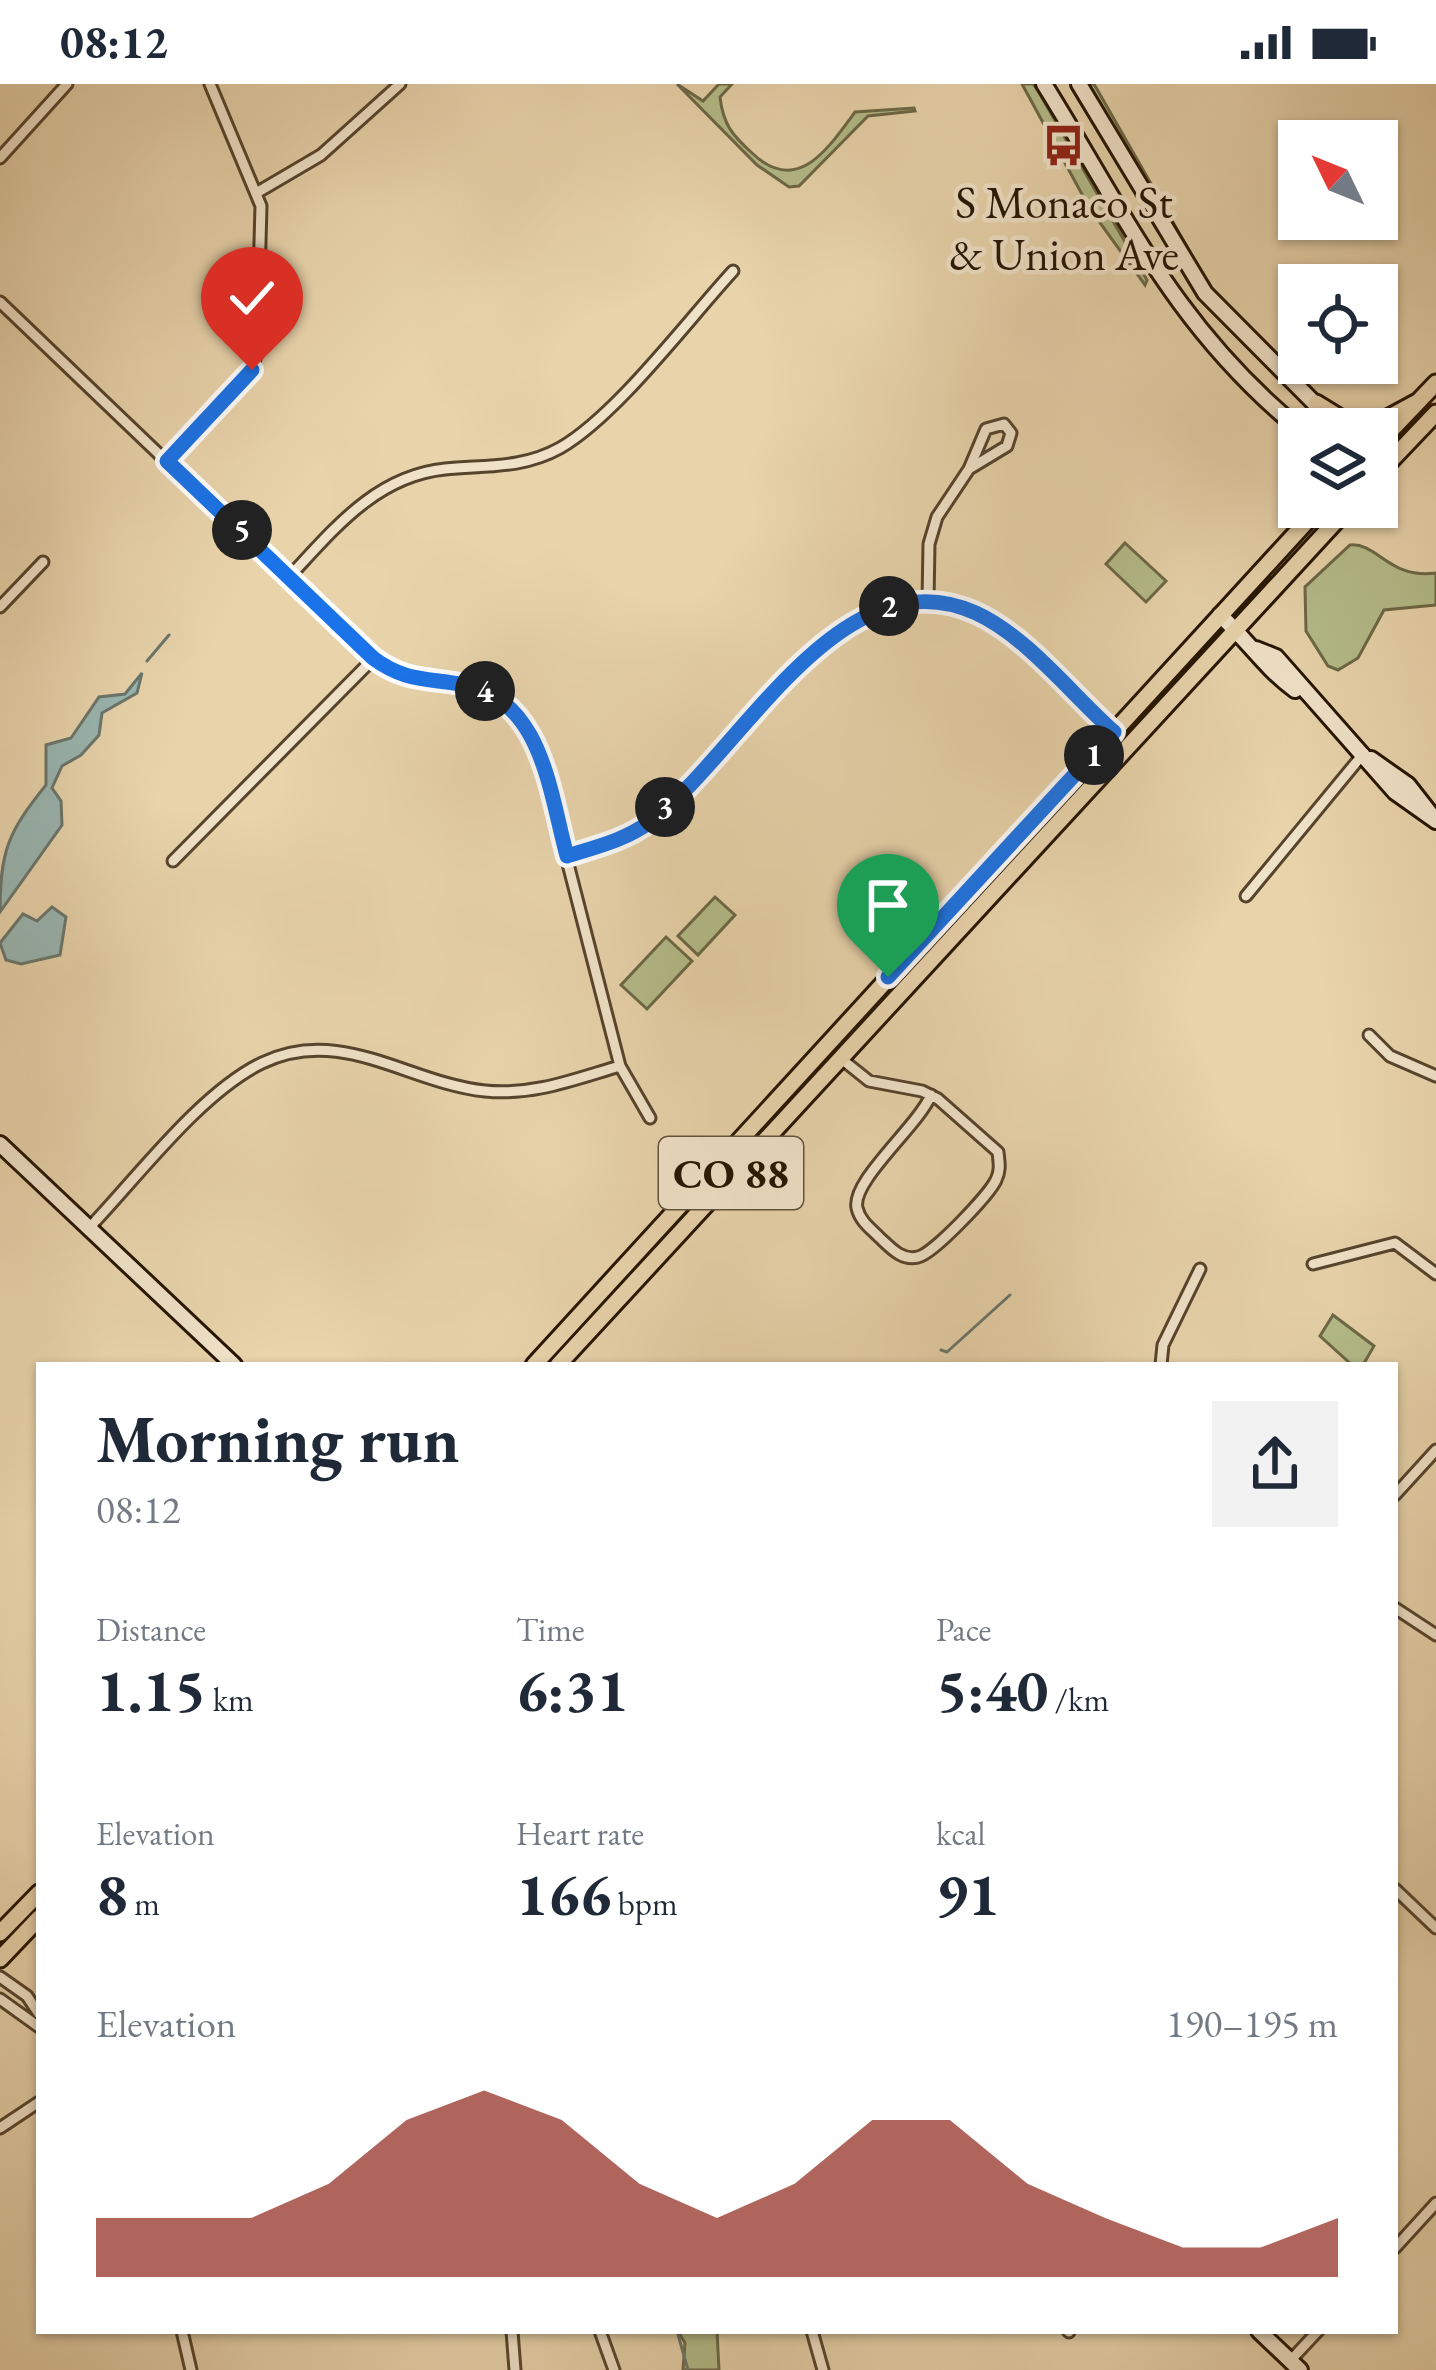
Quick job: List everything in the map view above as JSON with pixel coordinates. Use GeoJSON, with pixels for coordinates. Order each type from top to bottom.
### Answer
{"type":"FeatureCollection","features":[{"type":"Feature","properties":{"kind":"main road"},"geometry":{"type":"LineString","coordinates":[[1044,84],[1169,295],[1217,352],[1278,411]]}},
{"type":"Feature","properties":{"kind":"main road"},"geometry":{"type":"LineString","coordinates":[[1081,84],[1205,293],[1321,408]]}},
{"type":"Feature","properties":{"kind":"main road"},"geometry":{"type":"LineString","coordinates":[[1398,423],[1436,383]]}},
{"type":"Feature","properties":{"kind":"main road"},"geometry":{"type":"LineString","coordinates":[[1316,403],[1345,422],[1369,428],[1419,401]]}},
{"type":"Feature","properties":{"kind":"main road"},"geometry":{"type":"LineString","coordinates":[[1398,450],[1436,413]]}},
{"type":"Feature","properties":{"kind":"main road","name":"CO 88"},"geometry":{"type":"LineString","coordinates":[[537,1362],[1299,528]]}},
{"type":"Feature","properties":{"kind":"main road","name":"CO 88"},"geometry":{"type":"LineString","coordinates":[[561,1362],[1330,528]]}},
{"type":"Feature","properties":{"kind":"main road"},"geometry":{"type":"LineString","coordinates":[[1220,615],[1256,649],[1276,658],[1309,700],[1366,756],[1408,785],[1436,821]]}},
{"type":"Feature","properties":{"kind":"main road"},"geometry":{"type":"LineString","coordinates":[[0,1144],[231,1362]]}},
{"type":"Feature","properties":{"kind":"main road"},"geometry":{"type":"LineString","coordinates":[[0,1934],[36,1896]]}},
{"type":"Feature","properties":{"kind":"main road"},"geometry":{"type":"LineString","coordinates":[[0,1959],[36,1921]]}},
{"type":"Feature","properties":{"kind":"main road"},"geometry":{"type":"LineString","coordinates":[[1261,2334],[1295,2365]]}},
{"type":"Feature","properties":{"kind":"street"},"geometry":{"type":"LineString","coordinates":[[0,158],[68,84]]}},
{"type":"Feature","properties":{"kind":"street"},"geometry":{"type":"LineString","coordinates":[[167,461],[252,370],[262,252],[258,192],[210,84]]}},
{"type":"Feature","properties":{"kind":"street"},"geometry":{"type":"LineString","coordinates":[[258,192],[321,154],[400,84]]}},
{"type":"Feature","properties":{"kind":"street"},"geometry":{"type":"LineString","coordinates":[[290,576],[350,512],[399,481],[447,469],[505,467],[569,442],[733,271]]}},
{"type":"Feature","properties":{"kind":"street"},"geometry":{"type":"LineString","coordinates":[[0,302],[373,658],[406,679],[481,689],[520,716],[540,755],[620,1066],[650,1118]]}},
{"type":"Feature","properties":{"kind":"street"},"geometry":{"type":"LineString","coordinates":[[928,602],[933,528],[969,469],[986,429],[998,422],[1009,428],[1010,440],[1001,452],[969,469]]}},
{"type":"Feature","properties":{"kind":"street"},"geometry":{"type":"LineString","coordinates":[[0,607],[43,562]]}},
{"type":"Feature","properties":{"kind":"street"},"geometry":{"type":"LineString","coordinates":[[567,856],[617,840],[655,818],[848,623],[886,606],[928,602],[991,621],[1114,732]]}},
{"type":"Feature","properties":{"kind":"street"},"geometry":{"type":"LineString","coordinates":[[173,861],[207,833],[373,658]]}},
{"type":"Feature","properties":{"kind":"street"},"geometry":{"type":"LineString","coordinates":[[1246,896],[1366,756]]}},
{"type":"Feature","properties":{"kind":"street"},"geometry":{"type":"LineString","coordinates":[[1369,1035],[1390,1056],[1436,1076]]}},
{"type":"Feature","properties":{"kind":"street"},"geometry":{"type":"LineString","coordinates":[[89,1228],[236,1079],[282,1054],[315,1049],[354,1052],[443,1083],[508,1093],[540,1090],[620,1066]]}},
{"type":"Feature","properties":{"kind":"street"},"geometry":{"type":"LineString","coordinates":[[839,1058],[869,1081],[931,1094],[995,1148],[999,1170],[991,1187],[931,1251],[914,1258],[898,1254],[862,1221],[856,1201],[862,1183],[915,1125],[931,1094]]}},
{"type":"Feature","properties":{"kind":"street"},"geometry":{"type":"LineString","coordinates":[[1313,1264],[1395,1243],[1436,1274]]}},
{"type":"Feature","properties":{"kind":"street"},"geometry":{"type":"LineString","coordinates":[[1161,1362],[1163,1345],[1200,1269]]}},
{"type":"Feature","properties":{"kind":"street"},"geometry":{"type":"LineString","coordinates":[[1398,1492],[1436,1450]]}},
{"type":"Feature","properties":{"kind":"street"},"geometry":{"type":"LineString","coordinates":[[1398,1610],[1436,1635]]}},
{"type":"Feature","properties":{"kind":"street"},"geometry":{"type":"LineString","coordinates":[[1398,1892],[1436,1928]]}},
{"type":"Feature","properties":{"kind":"street"},"geometry":{"type":"LineString","coordinates":[[0,1977],[27,1996],[36,2010]]}},
{"type":"Feature","properties":{"kind":"street"},"geometry":{"type":"LineString","coordinates":[[0,2000],[36,2025]]}},
{"type":"Feature","properties":{"kind":"street"},"geometry":{"type":"LineString","coordinates":[[0,2128],[36,2104]]}},
{"type":"Feature","properties":{"kind":"street"},"geometry":{"type":"LineString","coordinates":[[1398,2245],[1436,2203]]}},
{"type":"Feature","properties":{"kind":"street"},"geometry":{"type":"LineString","coordinates":[[183,2334],[191,2370]]}},
{"type":"Feature","properties":{"kind":"street"},"geometry":{"type":"LineString","coordinates":[[512,2334],[515,2370]]}},
{"type":"Feature","properties":{"kind":"street"},"geometry":{"type":"LineString","coordinates":[[601,2334],[614,2370]]}},
{"type":"Feature","properties":{"kind":"street"},"geometry":{"type":"LineString","coordinates":[[813,2334],[823,2370]]}},
{"type":"Feature","properties":{"kind":"street"},"geometry":{"type":"LineString","coordinates":[[1295,2365],[1316,2334]]}},
{"type":"Feature","properties":{"kind":"green space"},"geometry":{"type":"Polygon","coordinates":[[[677,84],[703,101],[719,84],[732,84],[720,97],[730,128],[752,153],[783,170],[810,163],[855,112],[915,111],[868,116],[799,186],[789,187],[757,165],[677,84]]]}},
{"type":"Feature","properties":{"kind":"green space"},"geometry":{"type":"Polygon","coordinates":[[[1022,84],[1033,84],[1038,91],[1147,280],[1145,285],[1090,209],[1022,84]]]}},
{"type":"Feature","properties":{"kind":"green space"},"geometry":{"type":"Polygon","coordinates":[[[1089,84],[1094,84],[1189,250],[1183,248],[1089,84]]]}},
{"type":"Feature","properties":{"kind":"green space"},"geometry":{"type":"Polygon","coordinates":[[[1125,543],[1166,581],[1146,602],[1106,564],[1125,543]]]}},
{"type":"Feature","properties":{"kind":"green space"},"geometry":{"type":"Polygon","coordinates":[[[1350,545],[1368,549],[1407,571],[1436,573],[1436,605],[1384,610],[1358,658],[1338,670],[1328,666],[1306,631],[1305,587],[1350,545]]]}},
{"type":"Feature","properties":{"kind":"green space"},"geometry":{"type":"Polygon","coordinates":[[[715,897],[735,915],[698,955],[678,936],[715,897]]]}},
{"type":"Feature","properties":{"kind":"green space"},"geometry":{"type":"Polygon","coordinates":[[[666,937],[692,961],[647,1009],[621,985],[666,937]]]}},
{"type":"Feature","properties":{"kind":"green space"},"geometry":{"type":"Polygon","coordinates":[[[1333,1315],[1374,1346],[1365,1362],[1349,1362],[1320,1336],[1333,1315]]]}},
{"type":"Feature","properties":{"kind":"green space"},"geometry":{"type":"Polygon","coordinates":[[[680,2334],[717,2334],[719,2370],[683,2370],[685,2343],[680,2334]]]}},
{"type":"Feature","properties":{"kind":"water"},"geometry":{"type":"Polygon","coordinates":[[[142,673],[137,693],[102,713],[99,735],[81,755],[62,766],[52,788],[61,801],[62,825],[0,912],[9,843],[46,785],[46,745],[71,738],[99,697],[125,694],[142,673]]]}},
{"type":"Feature","properties":{"kind":"water"},"geometry":{"type":"Polygon","coordinates":[[[52,907],[66,917],[60,955],[21,964],[6,960],[0,943],[23,914],[37,921],[52,907]]]}},
{"type":"Feature","properties":{"kind":"waterway"},"geometry":{"type":"LineString","coordinates":[[147,661],[169,635]]}},
{"type":"Feature","properties":{"kind":"waterway"},"geometry":{"type":"LineString","coordinates":[[941,1350],[947,1352],[1010,1295]]}},
{"type":"Feature","properties":{"kind":"waterway"},"geometry":{"type":"LineString","coordinates":[[678,2334],[688,2370]]}},
{"type":"Feature","properties":{"kind":"place","name":"S Monaco St & Union Ave"},"geometry":{"type":"Point","coordinates":[1064,146]}},
{"type":"Feature","properties":{"kind":"route"},"geometry":{"type":"LineString","coordinates":[[252,370],[167,461],[397,676],[481,689],[520,716],[540,755],[567,856],[617,840],[655,818],[834,635],[886,606],[946,604],[991,621],[1114,732],[888,977]]}}]}
